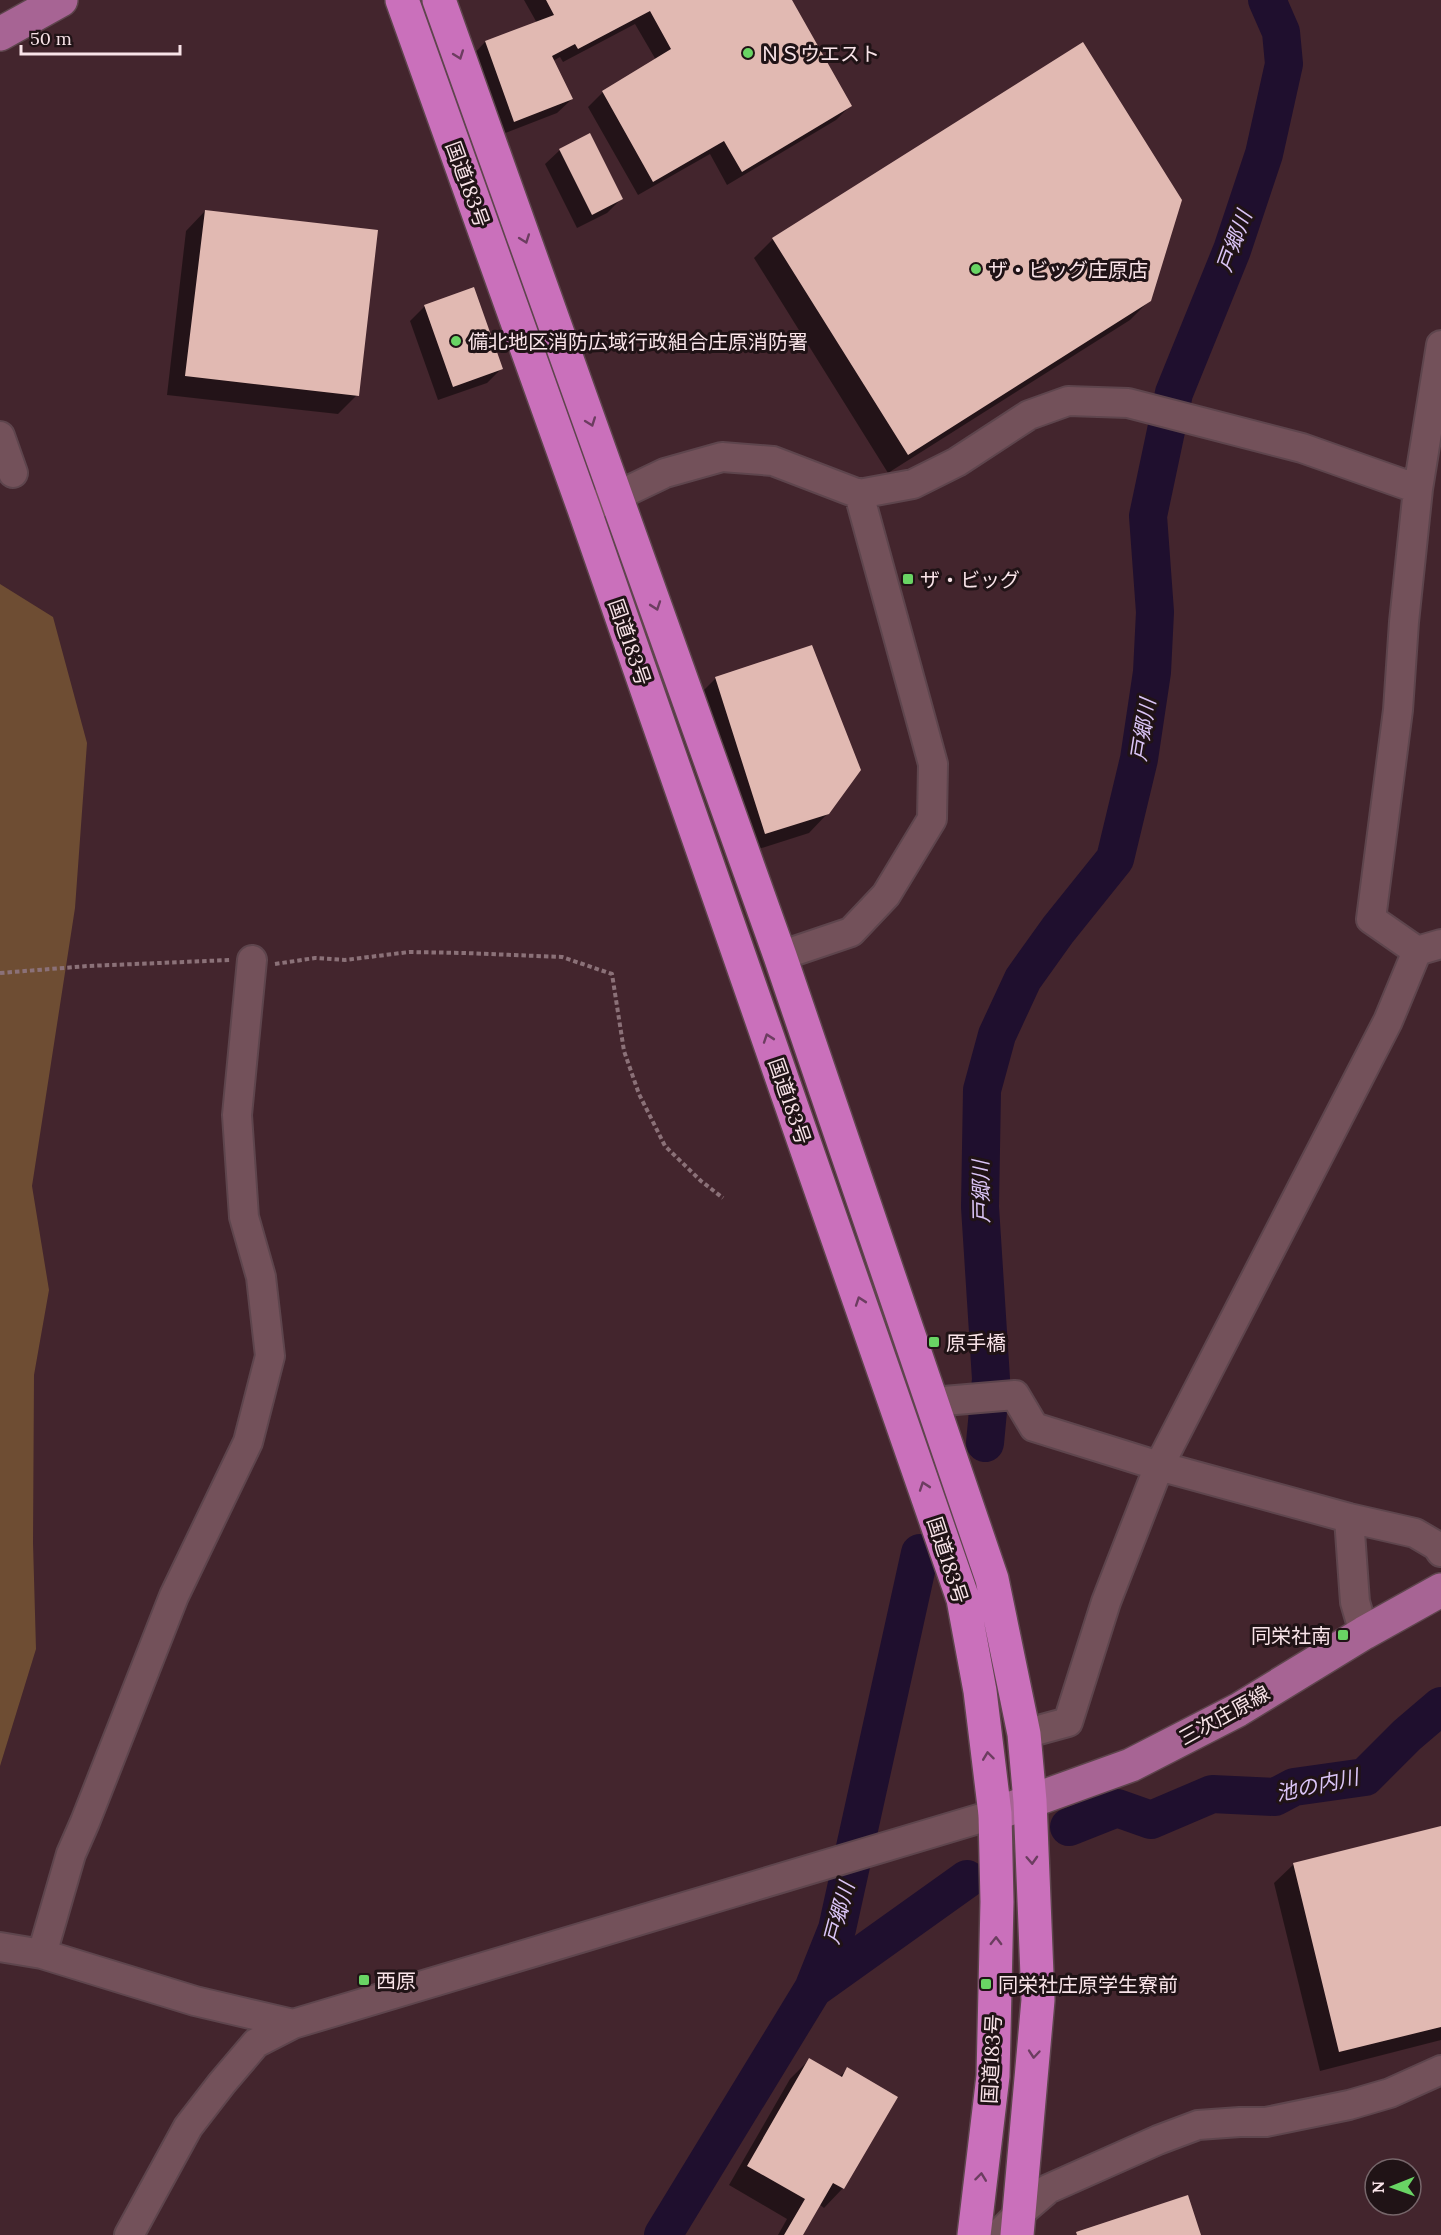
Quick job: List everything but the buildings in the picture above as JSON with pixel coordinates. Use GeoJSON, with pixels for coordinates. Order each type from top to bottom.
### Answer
{"type":"FeatureCollection","features":[{"type":"Feature","properties":{"kind":"highway","name":"国道183号"},"geometry":{"type":"LineString","coordinates":[[402,0],[584,509],[963,1599],[980,1691],[995,1814],[997,1902],[993,2076],[974,2235]]}},
{"type":"Feature","properties":{"kind":"highway","name":"国道183号"},"geometry":{"type":"LineString","coordinates":[[439,0],[780,956],[992,1579],[1024,1734],[1030,1801],[1038,2000],[1012,2228]]}},
{"type":"Feature","properties":{"kind":"main road"},"geometry":{"type":"LineString","coordinates":[[0,34],[61,0]]}},
{"type":"Feature","properties":{"kind":"main road","name":"三次庄原線"},"geometry":{"type":"LineString","coordinates":[[995,1814],[1131,1765],[1238,1710],[1364,1633],[1441,1590]]}},
{"type":"Feature","properties":{"kind":"street"},"geometry":{"type":"LineString","coordinates":[[1024,1734],[1068,1722],[1106,1602],[1159,1466],[1388,1021],[1429,947],[1371,920],[1398,710],[1404,622],[1418,489],[1441,345]]}},
{"type":"Feature","properties":{"kind":"street"},"geometry":{"type":"LineString","coordinates":[[584,509],[665,473],[722,457],[773,462],[860,494],[913,484],[957,462],[1029,415],[1068,401],[1128,403],[1302,448],[1418,489]]}},
{"type":"Feature","properties":{"kind":"street"},"geometry":{"type":"LineString","coordinates":[[0,436],[13,473]]}},
{"type":"Feature","properties":{"kind":"street"},"geometry":{"type":"LineString","coordinates":[[780,956],[850,932],[886,896],[932,819],[933,764],[860,494]]}},
{"type":"Feature","properties":{"kind":"street"},"geometry":{"type":"LineString","coordinates":[[42,1954],[71,1854],[174,1596],[248,1442],[270,1356],[261,1277],[244,1217],[237,1115],[252,960]]}},
{"type":"Feature","properties":{"kind":"street"},"geometry":{"type":"LineString","coordinates":[[932,1402],[1015,1395],[1034,1427],[1159,1466],[1349,1518],[1416,1533],[1437,1546],[1441,1552]]}},
{"type":"Feature","properties":{"kind":"street"},"geometry":{"type":"LineString","coordinates":[[1349,1518],[1355,1602],[1364,1633]]}},
{"type":"Feature","properties":{"kind":"street"},"geometry":{"type":"LineString","coordinates":[[129,2235],[188,2127],[222,2083],[256,2043],[293,2024],[995,1814]]}},
{"type":"Feature","properties":{"kind":"street"},"geometry":{"type":"LineString","coordinates":[[0,1947],[42,1954],[195,2001],[293,2024]]}},
{"type":"Feature","properties":{"kind":"street"},"geometry":{"type":"LineString","coordinates":[[1012,2228],[1048,2189],[1158,2140],[1198,2125],[1266,2122],[1349,2105],[1390,2093],[1441,2070]]}},
{"type":"Feature","properties":{"kind":"path"},"geometry":{"type":"LineString","coordinates":[[0,973],[88,966],[252,960],[268,964],[315,958],[345,960],[409,952],[562,957],[612,974],[624,1051],[639,1094],[665,1146],[701,1181],[723,1198]]}},
{"type":"Feature","properties":{"kind":"shaded area"},"geometry":{"type":"Polygon","coordinates":[[[0,584],[53,617],[87,743],[75,908],[32,1186],[49,1290],[34,1375],[33,1543],[36,1649],[0,1766],[0,584]]]}},
{"type":"Feature","properties":{"kind":"waterway","name":"戸郷川"},"geometry":{"type":"LineString","coordinates":[[985,1443],[991,1379],[980,1207],[982,1090],[997,1035],[1023,979],[1058,930],[1115,859],[1139,759],[1152,672],[1155,612],[1148,516],[1174,393],[1232,250],[1264,154],[1284,64],[1281,32],[1267,0]]}},
{"type":"Feature","properties":{"kind":"waterway","name":"戸郷川"},"geometry":{"type":"LineString","coordinates":[[663,2235],[813,1989],[837,1929],[920,1553]]}},
{"type":"Feature","properties":{"kind":"waterway","name":"池の内川"},"geometry":{"type":"LineString","coordinates":[[1069,1827],[1117,1808],[1151,1820],[1212,1794],[1275,1797],[1294,1787],[1365,1777],[1407,1735],[1441,1706]]}},
{"type":"Feature","properties":{"kind":"waterway","name":"池の内川"},"geometry":{"type":"LineString","coordinates":[[813,1989],[967,1879]]}},
{"type":"Feature","properties":{"kind":"place","name":"ＮＳウエスト"},"geometry":{"type":"Point","coordinates":[748,53]}},
{"type":"Feature","properties":{"kind":"place","name":"ザ・ビッグ庄原店"},"geometry":{"type":"Point","coordinates":[976,269]}},
{"type":"Feature","properties":{"kind":"place","name":"備北地区消防広域行政組合庄原消防署"},"geometry":{"type":"Point","coordinates":[456,341]}},
{"type":"Feature","properties":{"kind":"place","name":"ザ・ビッグ"},"geometry":{"type":"Point","coordinates":[908,579]}},
{"type":"Feature","properties":{"kind":"place","name":"原手橋"},"geometry":{"type":"Point","coordinates":[934,1342]}},
{"type":"Feature","properties":{"kind":"place","name":"同栄社南"},"geometry":{"type":"Point","coordinates":[1343,1635]}},
{"type":"Feature","properties":{"kind":"place","name":"西原"},"geometry":{"type":"Point","coordinates":[364,1980]}},
{"type":"Feature","properties":{"kind":"place","name":"同栄社庄原学生寮前"},"geometry":{"type":"Point","coordinates":[986,1984]}}]}
